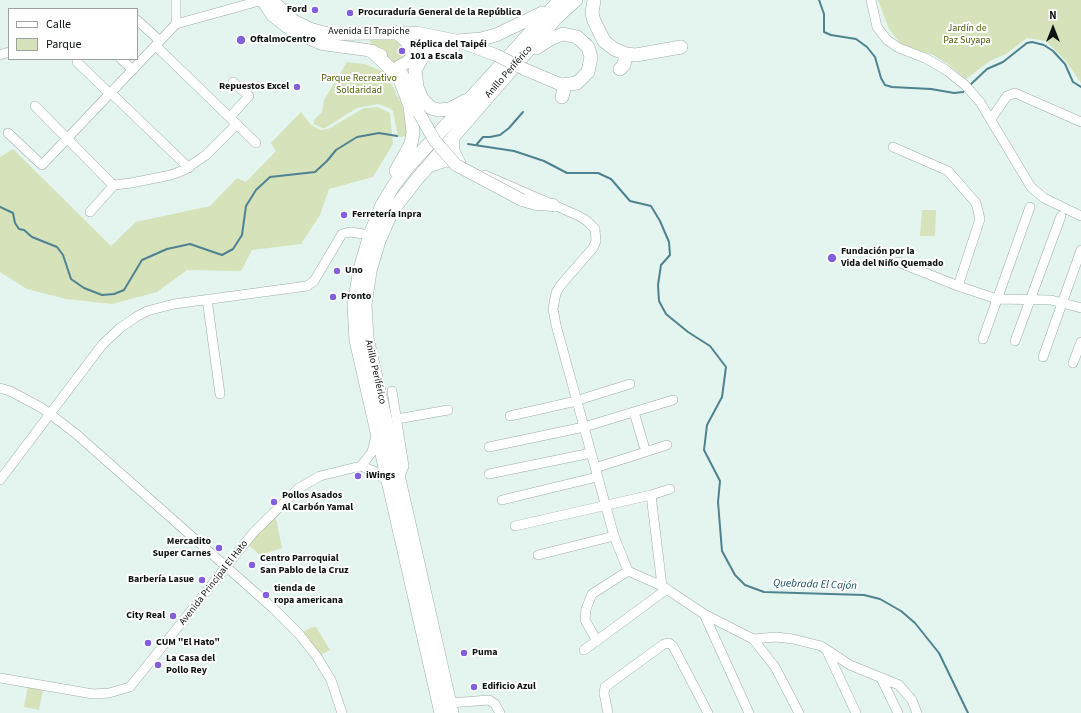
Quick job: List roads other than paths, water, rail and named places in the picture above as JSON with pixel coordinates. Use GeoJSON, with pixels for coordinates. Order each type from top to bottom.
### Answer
{"type":"FeatureCollection","features":[{"type":"Feature","properties":{"kind":"highway","name":"Anillo Periférico"},"geometry":{"type":"LineString","coordinates":[[448,710],[393,480],[367,338],[365,305],[370,271],[379,241],[392,211],[423,171],[454,135],[523,63],[556,18],[576,0]]}},
{"type":"Feature","properties":{"kind":"highway"},"geometry":{"type":"LineString","coordinates":[[594,0],[592,13],[594,21],[604,41],[614,49],[626,54],[636,55],[681,47]]}},
{"type":"Feature","properties":{"kind":"highway","name":"Anillo Periférico"},"geometry":{"type":"LineString","coordinates":[[393,480],[375,426],[356,340],[354,305],[360,269],[372,230],[382,205],[407,168],[558,2]]}},
{"type":"Feature","properties":{"kind":"highway"},"geometry":{"type":"LineString","coordinates":[[475,95],[450,109],[439,110],[430,108],[422,99],[415,76],[418,62],[424,56],[432,52],[456,44],[496,35],[530,20],[558,2]]}},
{"type":"Feature","properties":{"kind":"highway"},"geometry":{"type":"LineString","coordinates":[[523,63],[558,35],[570,34],[583,41],[588,47],[591,56],[588,72],[577,83],[562,91]]}},
{"type":"Feature","properties":{"kind":"highway"},"geometry":{"type":"LineString","coordinates":[[369,50],[399,77],[410,106],[413,132],[411,144],[375,210],[372,230]]}},
{"type":"Feature","properties":{"kind":"highway"},"geometry":{"type":"LineString","coordinates":[[620,69],[626,54]]}},
{"type":"Feature","properties":{"kind":"main road","name":"Avenida El Trapiche"},"geometry":{"type":"LineString","coordinates":[[262,0],[272,14],[287,27],[306,37],[322,44],[369,50],[382,56],[398,67]]}},
{"type":"Feature","properties":{"kind":"main road","name":"Avenida El Trapiche"},"geometry":{"type":"LineString","coordinates":[[272,0],[294,21],[311,29],[330,34],[396,32],[419,33],[523,63],[562,91]]}},
{"type":"Feature","properties":{"kind":"main road"},"geometry":{"type":"LineString","coordinates":[[396,32],[410,45],[412,55]]}},
{"type":"Feature","properties":{"kind":"main road"},"geometry":{"type":"LineString","coordinates":[[368,34],[366,42],[369,50]]}},
{"type":"Feature","properties":{"kind":"main road"},"geometry":{"type":"LineString","coordinates":[[456,44],[426,45],[412,55],[409,61],[398,67],[412,91],[419,113],[435,141],[456,165],[522,200],[536,204],[553,205]]}},
{"type":"Feature","properties":{"kind":"street"},"geometry":{"type":"LineString","coordinates":[[176,0],[176,24]]}},
{"type":"Feature","properties":{"kind":"street"},"geometry":{"type":"LineString","coordinates":[[8,133],[42,165],[176,24],[262,0]]}},
{"type":"Feature","properties":{"kind":"street"},"geometry":{"type":"LineString","coordinates":[[871,0],[878,27],[887,40],[899,48],[924,58],[946,70],[965,85],[980,102],[1035,191],[1081,216]]}},
{"type":"Feature","properties":{"kind":"street"},"geometry":{"type":"LineString","coordinates":[[138,21],[158,44],[256,143]]}},
{"type":"Feature","properties":{"kind":"street"},"geometry":{"type":"LineString","coordinates":[[123,60],[133,70]]}},
{"type":"Feature","properties":{"kind":"street"},"geometry":{"type":"LineString","coordinates":[[77,62],[189,168]]}},
{"type":"Feature","properties":{"kind":"street"},"geometry":{"type":"LineString","coordinates":[[230,117],[248,96],[233,82]]}},
{"type":"Feature","properties":{"kind":"street"},"geometry":{"type":"LineString","coordinates":[[990,119],[1007,96],[1015,93],[1081,122]]}},
{"type":"Feature","properties":{"kind":"street"},"geometry":{"type":"LineString","coordinates":[[35,106],[111,184],[114,185],[131,184],[171,175],[189,168],[206,155],[237,124]]}},
{"type":"Feature","properties":{"kind":"street"},"geometry":{"type":"LineString","coordinates":[[454,135],[455,150],[461,163]]}},
{"type":"Feature","properties":{"kind":"street"},"geometry":{"type":"LineString","coordinates":[[893,147],[948,171],[976,203],[980,219],[958,286]]}},
{"type":"Feature","properties":{"kind":"street"},"geometry":{"type":"LineString","coordinates":[[423,171],[438,163],[461,163],[587,221],[595,229],[596,235],[593,248],[560,286],[556,293],[553,309],[556,325],[614,536],[628,571],[664,587],[704,614],[753,639],[775,666],[799,713]]}},
{"type":"Feature","properties":{"kind":"street"},"geometry":{"type":"LineString","coordinates":[[90,212],[114,185]]}},
{"type":"Feature","properties":{"kind":"street"},"geometry":{"type":"LineString","coordinates":[[983,339],[1030,207]]}},
{"type":"Feature","properties":{"kind":"street"},"geometry":{"type":"LineString","coordinates":[[1014,341],[1061,216]]}},
{"type":"Feature","properties":{"kind":"street"},"geometry":{"type":"LineString","coordinates":[[0,480],[102,345],[120,328],[147,311],[207,299],[307,286],[314,281],[342,234],[372,230]]}},
{"type":"Feature","properties":{"kind":"street"},"geometry":{"type":"LineString","coordinates":[[1043,357],[1081,250]]}},
{"type":"Feature","properties":{"kind":"street"},"geometry":{"type":"LineString","coordinates":[[898,262],[958,286],[997,299],[1030,298],[1062,302],[1081,308]]}},
{"type":"Feature","properties":{"kind":"street"},"geometry":{"type":"LineString","coordinates":[[207,299],[220,394]]}},
{"type":"Feature","properties":{"kind":"street"},"geometry":{"type":"LineString","coordinates":[[1073,363],[1081,342]]}},
{"type":"Feature","properties":{"kind":"street"},"geometry":{"type":"LineString","coordinates":[[510,416],[577,401],[630,384]]}},
{"type":"Feature","properties":{"kind":"street"},"geometry":{"type":"LineString","coordinates":[[0,388],[10,391],[50,414],[75,434],[274,609],[299,634],[331,680],[342,713]]}},
{"type":"Feature","properties":{"kind":"street"},"geometry":{"type":"LineString","coordinates":[[375,426],[376,435],[372,452],[361,466],[393,480],[404,466],[392,391]]}},
{"type":"Feature","properties":{"kind":"street"},"geometry":{"type":"LineString","coordinates":[[489,447],[584,427],[673,400]]}},
{"type":"Feature","properties":{"kind":"street"},"geometry":{"type":"LineString","coordinates":[[397,419],[448,410]]}},
{"type":"Feature","properties":{"kind":"street"},"geometry":{"type":"LineString","coordinates":[[634,412],[644,446]]}},
{"type":"Feature","properties":{"kind":"street"},"geometry":{"type":"LineString","coordinates":[[502,500],[596,473],[667,445]]}},
{"type":"Feature","properties":{"kind":"street"},"geometry":{"type":"LineString","coordinates":[[489,474],[591,453]]}},
{"type":"Feature","properties":{"kind":"street","name":"Avenida Principal El Hato"},"geometry":{"type":"LineString","coordinates":[[0,678],[93,694],[109,693],[130,687],[253,533],[299,488],[320,476],[361,466]]}},
{"type":"Feature","properties":{"kind":"street"},"geometry":{"type":"LineString","coordinates":[[515,526],[605,504],[651,495],[670,489]]}},
{"type":"Feature","properties":{"kind":"street"},"geometry":{"type":"LineString","coordinates":[[651,495],[664,587]]}},
{"type":"Feature","properties":{"kind":"street"},"geometry":{"type":"LineString","coordinates":[[538,555],[614,536]]}},
{"type":"Feature","properties":{"kind":"street"},"geometry":{"type":"LineString","coordinates":[[597,641],[585,620],[586,609],[592,594],[628,571]]}},
{"type":"Feature","properties":{"kind":"street"},"geometry":{"type":"LineString","coordinates":[[584,650],[664,587]]}},
{"type":"Feature","properties":{"kind":"street"},"geometry":{"type":"LineString","coordinates":[[704,614],[749,713]]}},
{"type":"Feature","properties":{"kind":"street"},"geometry":{"type":"LineString","coordinates":[[753,639],[776,637],[815,644],[850,665],[899,685],[905,689],[912,700],[917,713]]}},
{"type":"Feature","properties":{"kind":"street"},"geometry":{"type":"LineString","coordinates":[[608,713],[604,693],[605,687],[664,644],[669,643],[708,713]]}},
{"type":"Feature","properties":{"kind":"street"},"geometry":{"type":"LineString","coordinates":[[827,651],[856,713]]}},
{"type":"Feature","properties":{"kind":"street"},"geometry":{"type":"LineString","coordinates":[[881,678],[898,713]]}},
{"type":"Feature","properties":{"kind":"street"},"geometry":{"type":"LineString","coordinates":[[448,710],[489,700],[495,704],[500,713]]}},
{"type":"Feature","properties":{"kind":"waterway"},"geometry":{"type":"LineString","coordinates":[[819,0],[824,14],[824,32],[831,35],[856,39],[867,47],[875,57],[881,78],[885,85],[892,87],[931,89],[954,93],[963,92],[966,89]]}},
{"type":"Feature","properties":{"kind":"waterway"},"geometry":{"type":"LineString","coordinates":[[969,86],[987,69],[1003,62],[1027,43],[1032,42],[1044,45],[1053,51],[1065,64],[1073,82],[1081,87]]}},
{"type":"Feature","properties":{"kind":"waterway"},"geometry":{"type":"LineString","coordinates":[[477,144],[483,137],[500,135],[509,128],[523,112]]}},
{"type":"Feature","properties":{"kind":"waterway"},"geometry":{"type":"LineString","coordinates":[[0,207],[13,213],[15,223],[19,229],[24,230],[32,237],[57,247],[63,255],[71,279],[84,288],[102,295],[114,294],[124,290],[142,260],[167,249],[190,244],[222,255],[233,249],[242,235],[246,206],[256,190],[270,177],[315,172],[336,150],[357,137],[379,133],[397,136]]}},
{"type":"Feature","properties":{"kind":"waterway","name":"Quebrada El Cajón"},"geometry":{"type":"LineString","coordinates":[[468,144],[514,151],[544,161],[567,173],[598,173],[611,179],[630,201],[651,206],[660,221],[669,242],[670,255],[661,265],[658,285],[659,301],[666,314],[688,332],[710,346],[726,367],[722,397],[707,425],[704,450],[720,481],[718,502],[722,551],[735,575],[745,585],[764,592],[864,595],[880,599],[901,611],[915,623],[939,653],[968,713]]}},
{"type":"Feature","properties":{"kind":"place","name":"Ford"},"geometry":{"type":"Point","coordinates":[315,10]}},
{"type":"Feature","properties":{"kind":"place","name":"Procuraduría General de la República"},"geometry":{"type":"Point","coordinates":[350,13]}},
{"type":"Feature","properties":{"kind":"place","name":"OftalmoCentro"},"geometry":{"type":"Point","coordinates":[241,40]}},
{"type":"Feature","properties":{"kind":"place","name":"Réplica del Taipéi 101 a Escala"},"geometry":{"type":"Point","coordinates":[402,51]}},
{"type":"Feature","properties":{"kind":"place","name":"Repuestos Excel"},"geometry":{"type":"Point","coordinates":[297,87]}},
{"type":"Feature","properties":{"kind":"place","name":"Ferretería Inpra"},"geometry":{"type":"Point","coordinates":[344,215]}},
{"type":"Feature","properties":{"kind":"place","name":"Fundación por la Vida del Niño Quemado"},"geometry":{"type":"Point","coordinates":[832,258]}},
{"type":"Feature","properties":{"kind":"place","name":"Uno"},"geometry":{"type":"Point","coordinates":[337,271]}},
{"type":"Feature","properties":{"kind":"place","name":"Pronto"},"geometry":{"type":"Point","coordinates":[333,297]}},
{"type":"Feature","properties":{"kind":"place","name":"iWings"},"geometry":{"type":"Point","coordinates":[358,476]}},
{"type":"Feature","properties":{"kind":"place","name":"Pollos Asados Al Carbón Yamal"},"geometry":{"type":"Point","coordinates":[274,502]}},
{"type":"Feature","properties":{"kind":"place","name":"Mercadito Super Carnes"},"geometry":{"type":"Point","coordinates":[219,548]}},
{"type":"Feature","properties":{"kind":"place","name":"Centro Parroquial San Pablo de la Cruz"},"geometry":{"type":"Point","coordinates":[252,565]}},
{"type":"Feature","properties":{"kind":"place","name":"Barbería Lasue"},"geometry":{"type":"Point","coordinates":[202,580]}},
{"type":"Feature","properties":{"kind":"place","name":"tienda de ropa americana"},"geometry":{"type":"Point","coordinates":[266,595]}},
{"type":"Feature","properties":{"kind":"place","name":"City Real"},"geometry":{"type":"Point","coordinates":[173,616]}},
{"type":"Feature","properties":{"kind":"place","name":"CUM \"El Hato\""},"geometry":{"type":"Point","coordinates":[148,643]}},
{"type":"Feature","properties":{"kind":"place","name":"Puma"},"geometry":{"type":"Point","coordinates":[464,653]}},
{"type":"Feature","properties":{"kind":"place","name":"La Casa del Pollo Rey"},"geometry":{"type":"Point","coordinates":[158,665]}},
{"type":"Feature","properties":{"kind":"place","name":"Edificio Azul"},"geometry":{"type":"Point","coordinates":[474,687]}},
{"type":"Feature","properties":{"kind":"park label","name":"Jardín de Paz Suyapa"},"geometry":{"type":"Point","coordinates":[967,34]}},
{"type":"Feature","properties":{"kind":"park label","name":"Parque Recreativo Soldaridad"},"geometry":{"type":"Point","coordinates":[359,84]}}]}
